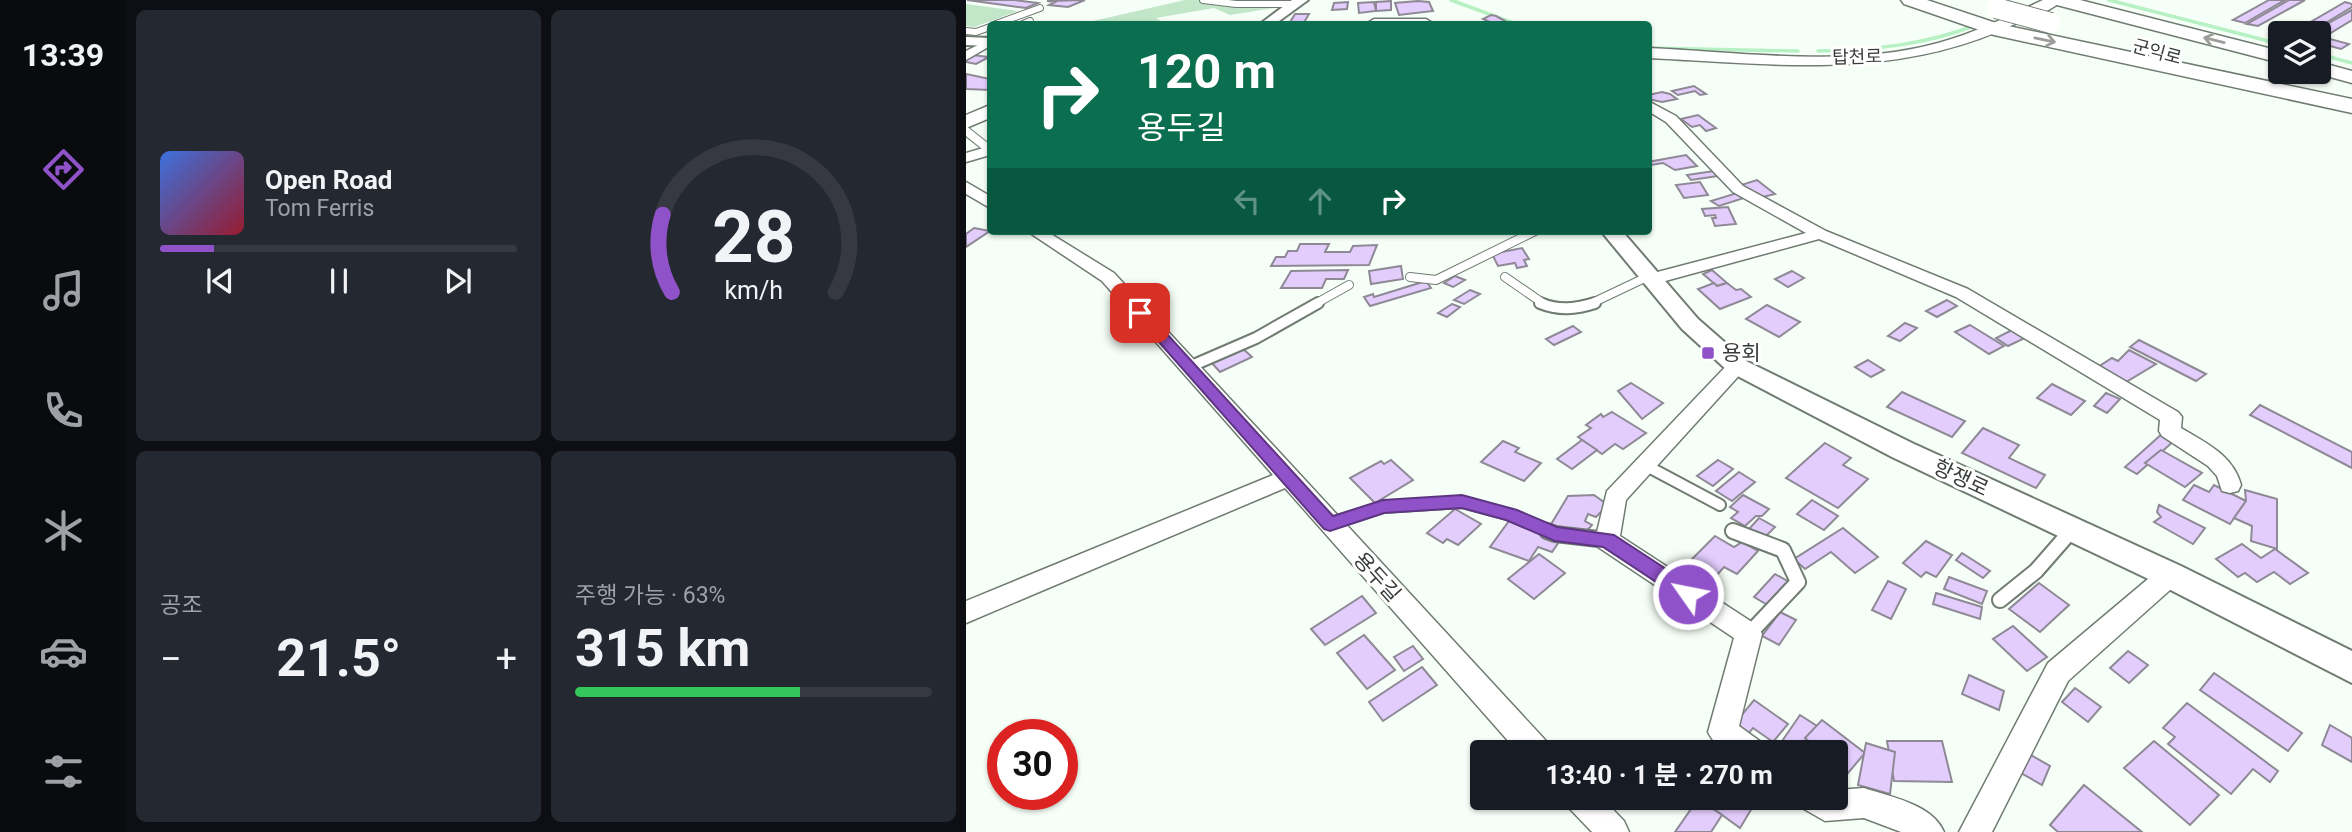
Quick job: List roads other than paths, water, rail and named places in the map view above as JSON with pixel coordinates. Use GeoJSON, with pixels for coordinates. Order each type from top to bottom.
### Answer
{"type":"FeatureCollection","features":[{"type":"Feature","properties":{"kind":"highway"},"geometry":{"type":"LineString","coordinates":[[1910,0],[1994,29],[2352,104]]}},
{"type":"Feature","properties":{"kind":"highway","name":"군익로"},"geometry":{"type":"LineString","coordinates":[[1963,0],[2054,10],[2352,96]]}},
{"type":"Feature","properties":{"kind":"highway"},"geometry":{"type":"LineString","coordinates":[[2054,10],[2268,55]]}},
{"type":"Feature","properties":{"kind":"highway","name":"군익로"},"geometry":{"type":"LineString","coordinates":[[2054,10],[2352,104]]}},
{"type":"Feature","properties":{"kind":"highway"},"geometry":{"type":"LineString","coordinates":[[2331,71],[2352,77]]}},
{"type":"Feature","properties":{"kind":"main road","name":"탑천로"},"geometry":{"type":"LineString","coordinates":[[1652,53],[1784,58],[1884,57],[1928,51],[2054,10]]}},
{"type":"Feature","properties":{"kind":"main road"},"geometry":{"type":"LineString","coordinates":[[966,122],[987,112]]}},
{"type":"Feature","properties":{"kind":"street"},"geometry":{"type":"LineString","coordinates":[[1271,21],[1298,2]]}},
{"type":"Feature","properties":{"kind":"street"},"geometry":{"type":"LineString","coordinates":[[966,41],[987,41]]}},
{"type":"Feature","properties":{"kind":"street"},"geometry":{"type":"LineString","coordinates":[[966,56],[987,42]]}},
{"type":"Feature","properties":{"kind":"street"},"geometry":{"type":"LineString","coordinates":[[1652,107],[1671,119],[1738,189],[1820,234],[1962,293],[2171,417],[2170,431],[2213,459],[2229,476],[2230,485]]}},
{"type":"Feature","properties":{"kind":"street"},"geometry":{"type":"LineString","coordinates":[[966,159],[987,151]]}},
{"type":"Feature","properties":{"kind":"street"},"geometry":{"type":"LineString","coordinates":[[966,187],[987,201]]}},
{"type":"Feature","properties":{"kind":"street"},"geometry":{"type":"LineString","coordinates":[[1650,277],[1820,234]]}},
{"type":"Feature","properties":{"kind":"street","name":"용두길"},"geometry":{"type":"LineString","coordinates":[[1041,235],[1108,276],[1526,740]]}},
{"type":"Feature","properties":{"kind":"street","name":"항쟁로"},"geometry":{"type":"LineString","coordinates":[[1614,235],[1690,324],[1737,366],[1902,450],[2170,575],[2352,668]]}},
{"type":"Feature","properties":{"kind":"street"},"geometry":{"type":"LineString","coordinates":[[1734,740],[1723,732],[1749,634],[1607,540],[1615,497],[1737,366]]}},
{"type":"Feature","properties":{"kind":"street"},"geometry":{"type":"LineString","coordinates":[[966,612],[1288,478]]}},
{"type":"Feature","properties":{"kind":"street"},"geometry":{"type":"LineString","coordinates":[[1975,832],[2058,672],[2170,575]]}},
{"type":"Feature","properties":{"kind":"street"},"geometry":{"type":"LineString","coordinates":[[1848,804],[1864,803],[1913,821],[1928,832]]}},
{"type":"Feature","properties":{"kind":"street"},"geometry":{"type":"LineString","coordinates":[[1592,810],[1613,832]]}},
{"type":"Feature","properties":{"kind":"lane"},"geometry":{"type":"LineString","coordinates":[[1203,0],[1236,4],[1298,2]]}},
{"type":"Feature","properties":{"kind":"lane"},"geometry":{"type":"LineString","coordinates":[[1004,21],[1040,8]]}},
{"type":"Feature","properties":{"kind":"lane"},"geometry":{"type":"LineString","coordinates":[[966,31],[976,32],[987,28]]}},
{"type":"Feature","properties":{"kind":"lane"},"geometry":{"type":"LineString","coordinates":[[966,131],[987,148]]}},
{"type":"Feature","properties":{"kind":"lane"},"geometry":{"type":"LineString","coordinates":[[1410,278],[1436,280],[1527,235]]}},
{"type":"Feature","properties":{"kind":"lane"},"geometry":{"type":"LineString","coordinates":[[1505,277],[1546,306],[1570,308],[1600,301],[1650,277]]}},
{"type":"Feature","properties":{"kind":"lane"},"geometry":{"type":"LineString","coordinates":[[1189,367],[1256,338],[1349,285]]}},
{"type":"Feature","properties":{"kind":"lane"},"geometry":{"type":"LineString","coordinates":[[1645,465],[1720,505]]}},
{"type":"Feature","properties":{"kind":"lane"},"geometry":{"type":"LineString","coordinates":[[1330,524],[1383,507],[1462,502],[1511,515],[1555,534],[1607,540]]}},
{"type":"Feature","properties":{"kind":"lane"},"geometry":{"type":"LineString","coordinates":[[1732,530],[1783,550],[1798,582],[1749,634]]}},
{"type":"Feature","properties":{"kind":"lane"},"geometry":{"type":"LineString","coordinates":[[2000,600],[2036,571],[2072,530]]}},
{"type":"Feature","properties":{"kind":"waterway"},"geometry":{"type":"LineString","coordinates":[[1451,0],[1508,21]]}},
{"type":"Feature","properties":{"kind":"waterway"},"geometry":{"type":"LineString","coordinates":[[2109,0],[2268,41]]}},
{"type":"Feature","properties":{"kind":"waterway"},"geometry":{"type":"LineString","coordinates":[[1818,51],[1898,45],[1938,37],[1976,25]]}},
{"type":"Feature","properties":{"kind":"waterway"},"geometry":{"type":"LineString","coordinates":[[1652,48],[1798,51]]}},
{"type":"Feature","properties":{"kind":"waterway"},"geometry":{"type":"LineString","coordinates":[[2331,57],[2352,63]]}},
{"type":"Feature","properties":{"kind":"place","name":"용회"},"geometry":{"type":"Point","coordinates":[1708,353]}}]}
